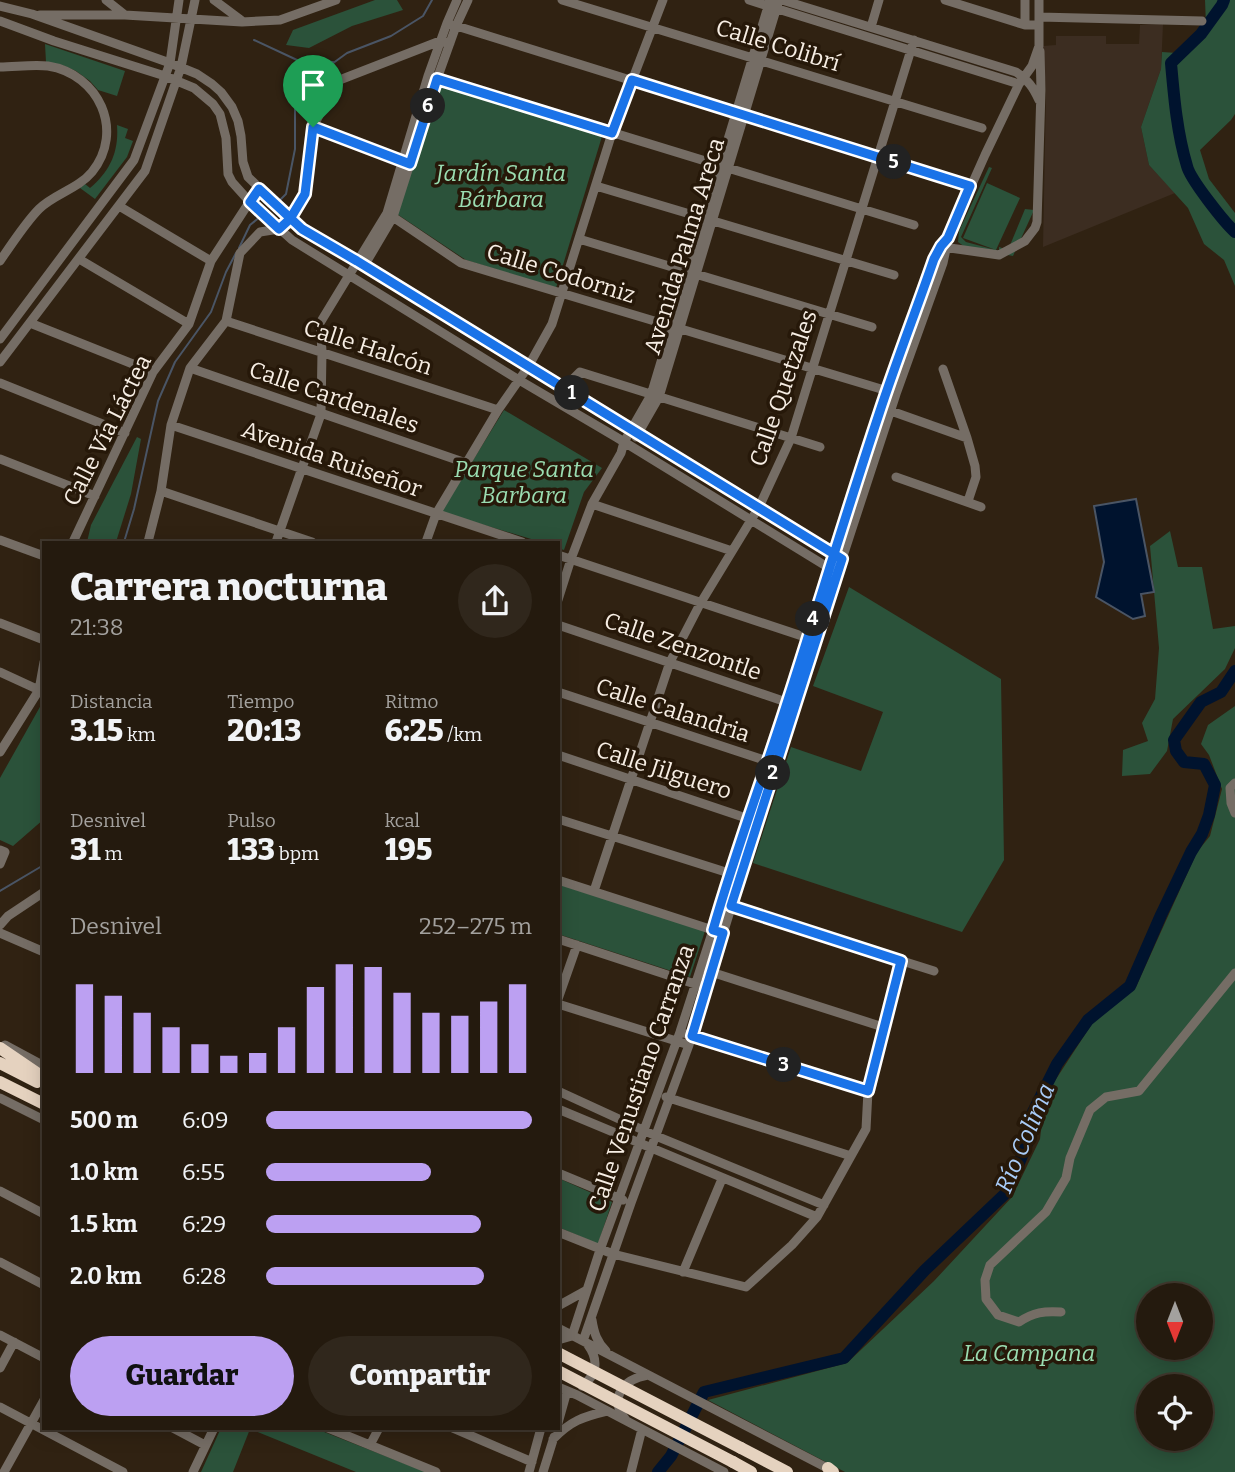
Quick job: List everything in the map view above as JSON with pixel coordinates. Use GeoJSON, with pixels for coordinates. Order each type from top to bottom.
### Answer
{"type":"FeatureCollection","features":[{"type":"Feature","properties":{"kind":"highway"},"geometry":{"type":"LineString","coordinates":[[0,1048],[42,1076]]}},
{"type":"Feature","properties":{"kind":"highway"},"geometry":{"type":"LineString","coordinates":[[0,1063],[42,1085]]}},
{"type":"Feature","properties":{"kind":"highway"},"geometry":{"type":"LineString","coordinates":[[0,1083],[42,1103]]}},
{"type":"Feature","properties":{"kind":"highway"},"geometry":{"type":"LineString","coordinates":[[560,1354],[787,1472]]}},
{"type":"Feature","properties":{"kind":"highway"},"geometry":{"type":"LineString","coordinates":[[560,1372],[728,1467],[749,1472]]}},
{"type":"Feature","properties":{"kind":"street"},"geometry":{"type":"LineString","coordinates":[[106,0],[125,15]]}},
{"type":"Feature","properties":{"kind":"street"},"geometry":{"type":"LineString","coordinates":[[0,339],[134,160],[170,63],[180,0]]}},
{"type":"Feature","properties":{"kind":"street"},"geometry":{"type":"LineString","coordinates":[[0,362],[145,171],[181,67],[195,0]]}},
{"type":"Feature","properties":{"kind":"street"},"geometry":{"type":"LineString","coordinates":[[214,0],[242,22]]}},
{"type":"Feature","properties":{"kind":"street"},"geometry":{"type":"LineString","coordinates":[[32,15],[125,15],[242,22],[280,20],[324,2],[336,0]]}},
{"type":"Feature","properties":{"kind":"street"},"geometry":{"type":"LineString","coordinates":[[276,541],[321,414],[320,323],[349,275],[361,264],[390,215],[432,78],[452,24],[457,0]]}},
{"type":"Feature","properties":{"kind":"street"},"geometry":{"type":"LineString","coordinates":[[452,24],[468,0]]}},
{"type":"Feature","properties":{"kind":"street","name":"Calle Colibrí"},"geometry":{"type":"LineString","coordinates":[[562,0],[982,128]]}},
{"type":"Feature","properties":{"kind":"street"},"geometry":{"type":"LineString","coordinates":[[426,541],[436,514],[552,324],[612,133],[663,0]]}},
{"type":"Feature","properties":{"kind":"street"},"geometry":{"type":"LineString","coordinates":[[749,0],[775,3],[871,27],[913,45]]}},
{"type":"Feature","properties":{"kind":"street"},"geometry":{"type":"LineString","coordinates":[[871,27],[879,0]]}},
{"type":"Feature","properties":{"kind":"street"},"geometry":{"type":"LineString","coordinates":[[945,0],[959,2],[1025,25],[1039,21],[1202,21]]}},
{"type":"Feature","properties":{"kind":"street"},"geometry":{"type":"LineString","coordinates":[[1025,25],[1026,0]]}},
{"type":"Feature","properties":{"kind":"street","name":"Calle Venustiano Carranza"},"geometry":{"type":"LineString","coordinates":[[572,1336],[713,930],[741,874],[753,820],[834,571],[878,416],[891,392],[945,244],[970,186],[1032,66],[1039,46],[1039,0]]}},
{"type":"Feature","properties":{"kind":"street"},"geometry":{"type":"LineString","coordinates":[[775,3],[913,45],[1016,72],[1022,81],[1034,87],[1040,102]]}},
{"type":"Feature","properties":{"kind":"street","name":"Avenida Palma Areca"},"geometry":{"type":"LineString","coordinates":[[560,594],[592,503],[655,396],[775,3]]}},
{"type":"Feature","properties":{"kind":"street"},"geometry":{"type":"LineString","coordinates":[[0,6],[197,74],[221,92],[232,107],[241,136],[244,170],[248,177],[302,229],[838,557]]}},
{"type":"Feature","properties":{"kind":"street"},"geometry":{"type":"LineString","coordinates":[[0,21],[177,80],[204,94],[213,104],[224,127],[228,173],[238,190],[292,240],[834,571]]}},
{"type":"Feature","properties":{"kind":"street"},"geometry":{"type":"LineString","coordinates":[[452,24],[970,186]]}},
{"type":"Feature","properties":{"kind":"street"},"geometry":{"type":"LineString","coordinates":[[54,41],[61,25]]}},
{"type":"Feature","properties":{"kind":"street"},"geometry":{"type":"LineString","coordinates":[[148,541],[161,491],[170,425],[190,368],[226,321],[240,253],[260,232],[279,229],[290,219],[305,194],[313,127],[337,81],[445,42]]}},
{"type":"Feature","properties":{"kind":"street","name":"Calle Quetzales"},"geometry":{"type":"LineString","coordinates":[[594,891],[670,662],[700,604],[759,507],[791,438],[913,45]]}},
{"type":"Feature","properties":{"kind":"street"},"geometry":{"type":"LineString","coordinates":[[945,244],[999,255],[1025,241],[1035,228],[1040,102],[1039,46]]}},
{"type":"Feature","properties":{"kind":"street"},"geometry":{"type":"LineString","coordinates":[[0,67],[47,66],[71,74],[91,88],[99,98],[107,133],[103,153],[93,172],[84,181],[40,208],[0,261]]}},
{"type":"Feature","properties":{"kind":"street"},"geometry":{"type":"LineString","coordinates":[[432,78],[915,225]]}},
{"type":"Feature","properties":{"kind":"street"},"geometry":{"type":"LineString","coordinates":[[313,127],[407,162]]}},
{"type":"Feature","properties":{"kind":"street"},"geometry":{"type":"LineString","coordinates":[[114,185],[128,194]]}},
{"type":"Feature","properties":{"kind":"street"},"geometry":{"type":"LineString","coordinates":[[596,186],[894,275]]}},
{"type":"Feature","properties":{"kind":"street","name":"Calle Vía Láctea"},"geometry":{"type":"LineString","coordinates":[[74,541],[153,372],[189,324],[211,261],[259,189]]}},
{"type":"Feature","properties":{"kind":"street"},"geometry":{"type":"LineString","coordinates":[[119,206],[211,261]]}},
{"type":"Feature","properties":{"kind":"street","name":"Calle Codorniz"},"geometry":{"type":"LineString","coordinates":[[390,215],[461,263],[891,392]]}},
{"type":"Feature","properties":{"kind":"street"},"geometry":{"type":"LineString","coordinates":[[579,239],[872,327]]}},
{"type":"Feature","properties":{"kind":"street"},"geometry":{"type":"LineString","coordinates":[[79,259],[189,324]]}},
{"type":"Feature","properties":{"kind":"street","name":"Calle Halcón"},"geometry":{"type":"LineString","coordinates":[[226,321],[498,410]]}},
{"type":"Feature","properties":{"kind":"street"},"geometry":{"type":"LineString","coordinates":[[30,323],[153,372]]}},
{"type":"Feature","properties":{"kind":"street","name":"Calle Cardenales"},"geometry":{"type":"LineString","coordinates":[[190,368],[466,463]]}},
{"type":"Feature","properties":{"kind":"street"},"geometry":{"type":"LineString","coordinates":[[943,369],[967,438],[976,477],[968,502]]}},
{"type":"Feature","properties":{"kind":"street"},"geometry":{"type":"LineString","coordinates":[[564,388],[580,372],[820,447]]}},
{"type":"Feature","properties":{"kind":"street"},"geometry":{"type":"LineString","coordinates":[[0,383],[125,433]]}},
{"type":"Feature","properties":{"kind":"street","name":"Calle Venustiano Carranza"},"geometry":{"type":"LineString","coordinates":[[838,557],[890,415],[891,392]]}},
{"type":"Feature","properties":{"kind":"street"},"geometry":{"type":"LineString","coordinates":[[878,416],[890,415],[967,438]]}},
{"type":"Feature","properties":{"kind":"street","name":"Avenida Ruiseñor"},"geometry":{"type":"LineString","coordinates":[[170,425],[519,541]]}},
{"type":"Feature","properties":{"kind":"street"},"geometry":{"type":"LineString","coordinates":[[0,459],[96,496]]}},
{"type":"Feature","properties":{"kind":"street"},"geometry":{"type":"LineString","coordinates":[[896,477],[981,506]]}},
{"type":"Feature","properties":{"kind":"street"},"geometry":{"type":"LineString","coordinates":[[161,491],[309,541]]}},
{"type":"Feature","properties":{"kind":"street"},"geometry":{"type":"LineString","coordinates":[[592,503],[732,551]]}},
{"type":"Feature","properties":{"kind":"street"},"geometry":{"type":"LineString","coordinates":[[0,540],[42,555]]}},
{"type":"Feature","properties":{"kind":"street"},"geometry":{"type":"LineString","coordinates":[[560,556],[811,640]]}},
{"type":"Feature","properties":{"kind":"street"},"geometry":{"type":"LineString","coordinates":[[0,623],[42,639]]}},
{"type":"Feature","properties":{"kind":"street","name":"Calle Zenzontle"},"geometry":{"type":"LineString","coordinates":[[560,626],[791,703]]}},
{"type":"Feature","properties":{"kind":"street"},"geometry":{"type":"LineString","coordinates":[[0,671],[39,690]]}},
{"type":"Feature","properties":{"kind":"street"},"geometry":{"type":"LineString","coordinates":[[0,752],[39,690],[42,673]]}},
{"type":"Feature","properties":{"kind":"street","name":"Calle Calandria"},"geometry":{"type":"LineString","coordinates":[[560,693],[771,763]]}},
{"type":"Feature","properties":{"kind":"street","name":"Calle Jilguero"},"geometry":{"type":"LineString","coordinates":[[560,756],[753,820]]}},
{"type":"Feature","properties":{"kind":"street"},"geometry":{"type":"LineString","coordinates":[[1235,783],[1230,788],[1235,813]]}},
{"type":"Feature","properties":{"kind":"street"},"geometry":{"type":"LineString","coordinates":[[560,820],[729,874],[741,874]]}},
{"type":"Feature","properties":{"kind":"street","name":"Calle Venustiano Carranza"},"geometry":{"type":"LineString","coordinates":[[583,1341],[690,1041],[723,933],[729,874],[753,820]]}},
{"type":"Feature","properties":{"kind":"street"},"geometry":{"type":"LineString","coordinates":[[0,864],[3,851]]}},
{"type":"Feature","properties":{"kind":"street"},"geometry":{"type":"LineString","coordinates":[[560,881],[723,933]]}},
{"type":"Feature","properties":{"kind":"street"},"geometry":{"type":"LineString","coordinates":[[0,925],[8,916],[42,893]]}},
{"type":"Feature","properties":{"kind":"street"},"geometry":{"type":"LineString","coordinates":[[726,905],[934,971]]}},
{"type":"Feature","properties":{"kind":"street"},"geometry":{"type":"LineString","coordinates":[[0,933],[42,951]]}},
{"type":"Feature","properties":{"kind":"street"},"geometry":{"type":"LineString","coordinates":[[560,940],[706,988]]}},
{"type":"Feature","properties":{"kind":"street"},"geometry":{"type":"LineString","coordinates":[[560,995],[577,945]]}},
{"type":"Feature","properties":{"kind":"street"},"geometry":{"type":"LineString","coordinates":[[560,1233],[613,1254],[746,1287],[792,1245],[817,1217],[866,1129],[868,1091],[901,961]]}},
{"type":"Feature","properties":{"kind":"street"},"geometry":{"type":"LineString","coordinates":[[700,968],[883,1027]]}},
{"type":"Feature","properties":{"kind":"street"},"geometry":{"type":"LineString","coordinates":[[1061,1312],[1031,1314],[1019,1322],[998,1315],[986,1299],[985,1280],[990,1265],[1046,1212],[1066,1178],[1070,1158],[1090,1110],[1106,1097],[1139,1091],[1235,973]]}},
{"type":"Feature","properties":{"kind":"street"},"geometry":{"type":"LineString","coordinates":[[560,1002],[868,1091]]}},
{"type":"Feature","properties":{"kind":"street"},"geometry":{"type":"LineString","coordinates":[[0,1043],[42,1065]]}},
{"type":"Feature","properties":{"kind":"street"},"geometry":{"type":"LineString","coordinates":[[560,1092],[656,1136],[824,1205]]}},
{"type":"Feature","properties":{"kind":"street"},"geometry":{"type":"LineString","coordinates":[[657,1094],[851,1156]]}},
{"type":"Feature","properties":{"kind":"street"},"geometry":{"type":"LineString","coordinates":[[1,1101],[42,1119]]}},
{"type":"Feature","properties":{"kind":"street"},"geometry":{"type":"LineString","coordinates":[[560,1110],[817,1217]]}},
{"type":"Feature","properties":{"kind":"street"},"geometry":{"type":"LineString","coordinates":[[560,1174],[631,1203]]}},
{"type":"Feature","properties":{"kind":"street"},"geometry":{"type":"LineString","coordinates":[[683,1272],[722,1178]]}},
{"type":"Feature","properties":{"kind":"street"},"geometry":{"type":"LineString","coordinates":[[0,1191],[42,1213]]}},
{"type":"Feature","properties":{"kind":"street"},"geometry":{"type":"LineString","coordinates":[[0,1262],[42,1284]]}},
{"type":"Feature","properties":{"kind":"street"},"geometry":{"type":"LineString","coordinates":[[560,1305],[587,1290]]}},
{"type":"Feature","properties":{"kind":"street"},"geometry":{"type":"LineString","coordinates":[[591,1316],[599,1344],[610,1355]]}},
{"type":"Feature","properties":{"kind":"street"},"geometry":{"type":"LineString","coordinates":[[560,1329],[832,1471]]}},
{"type":"Feature","properties":{"kind":"street"},"geometry":{"type":"LineString","coordinates":[[0,1335],[42,1357]]}},
{"type":"Feature","properties":{"kind":"street"},"geometry":{"type":"LineString","coordinates":[[560,1339],[572,1336]]}},
{"type":"Feature","properties":{"kind":"street"},"geometry":{"type":"LineString","coordinates":[[563,1389],[583,1386],[594,1373],[594,1356],[583,1341]]}},
{"type":"Feature","properties":{"kind":"street"},"geometry":{"type":"LineString","coordinates":[[0,1368],[14,1342]]}},
{"type":"Feature","properties":{"kind":"street"},"geometry":{"type":"LineString","coordinates":[[628,1422],[619,1409],[620,1393],[632,1379],[648,1375]]}},
{"type":"Feature","properties":{"kind":"street"},"geometry":{"type":"LineString","coordinates":[[563,1389],[683,1451],[728,1467]]}},
{"type":"Feature","properties":{"kind":"street"},"geometry":{"type":"LineString","coordinates":[[560,1409],[563,1389]]}},
{"type":"Feature","properties":{"kind":"street"},"geometry":{"type":"LineString","coordinates":[[4,1472],[42,1404]]}},
{"type":"Feature","properties":{"kind":"street"},"geometry":{"type":"LineString","coordinates":[[0,1407],[42,1429]]}},
{"type":"Feature","properties":{"kind":"street"},"geometry":{"type":"LineString","coordinates":[[553,1439],[568,1425],[607,1410]]}},
{"type":"Feature","properties":{"kind":"street"},"geometry":{"type":"LineString","coordinates":[[44,1430],[123,1472]]}},
{"type":"Feature","properties":{"kind":"street"},"geometry":{"type":"LineString","coordinates":[[177,1430],[205,1445]]}},
{"type":"Feature","properties":{"kind":"street"},"geometry":{"type":"LineString","coordinates":[[193,1472],[213,1430]]}},
{"type":"Feature","properties":{"kind":"street"},"geometry":{"type":"LineString","coordinates":[[333,1430],[436,1472]]}},
{"type":"Feature","properties":{"kind":"street"},"geometry":{"type":"LineString","coordinates":[[370,1445],[378,1430]]}},
{"type":"Feature","properties":{"kind":"street"},"geometry":{"type":"LineString","coordinates":[[458,1430],[532,1462]]}},
{"type":"Feature","properties":{"kind":"street"},"geometry":{"type":"LineString","coordinates":[[529,1472],[540,1430]]}},
{"type":"Feature","properties":{"kind":"street"},"geometry":{"type":"LineString","coordinates":[[543,1472],[556,1430]]}},
{"type":"Feature","properties":{"kind":"street"},"geometry":{"type":"LineString","coordinates":[[631,1472],[642,1430]]}},
{"type":"Feature","properties":{"kind":"shaded area"},"geometry":{"type":"Polygon","coordinates":[[[1163,24],[1161,69],[1141,127],[1149,165],[1175,193],[1043,247],[1046,94],[1043,46],[1056,45],[1056,36],[1106,36],[1106,44],[1139,44],[1140,25],[1163,24]]]}},
{"type":"Feature","properties":{"kind":"green space"},"geometry":{"type":"Polygon","coordinates":[[[375,0],[397,0],[403,10],[352,26],[309,48],[286,45],[293,30],[375,0]]]}},
{"type":"Feature","properties":{"kind":"green space"},"geometry":{"type":"Polygon","coordinates":[[[1205,0],[1235,0],[1235,114],[1200,150],[1209,179],[1235,213],[1235,286],[1224,260],[1204,244],[1188,208],[1149,165],[1141,127],[1161,69],[1162,52],[1177,53],[1206,25],[1205,0]]]}},
{"type":"Feature","properties":{"kind":"green space"},"geometry":{"type":"Polygon","coordinates":[[[45,44],[125,71],[117,96],[98,90],[76,71],[46,62],[45,44]]]}},
{"type":"Feature","properties":{"kind":"green space","name":"Jardín Santa Bárbara"},"geometry":{"type":"Polygon","coordinates":[[[439,83],[603,133],[556,288],[466,260],[397,214],[439,83]]]}},
{"type":"Feature","properties":{"kind":"green space"},"geometry":{"type":"Polygon","coordinates":[[[117,125],[128,129],[125,138],[133,141],[127,157],[95,199],[80,188],[85,184],[90,188],[108,168],[115,152],[117,125]]]}},
{"type":"Feature","properties":{"kind":"green space"},"geometry":{"type":"Polygon","coordinates":[[[989,167],[992,168],[961,237],[966,242],[999,251],[999,247],[1008,250],[1025,209],[1034,210],[1013,256],[965,247],[958,242],[959,231],[989,167]]]}},
{"type":"Feature","properties":{"kind":"green space"},"geometry":{"type":"Polygon","coordinates":[[[987,183],[1020,198],[996,250],[963,238],[987,183]]]}},
{"type":"Feature","properties":{"kind":"green space","name":"Parque Santa Barbara"},"geometry":{"type":"Polygon","coordinates":[[[504,410],[602,468],[584,492],[564,550],[560,549],[560,541],[538,541],[441,512],[504,410]]]}},
{"type":"Feature","properties":{"kind":"green space"},"geometry":{"type":"Polygon","coordinates":[[[137,437],[141,439],[131,494],[116,541],[87,541],[91,525],[137,437]]]}},
{"type":"Feature","properties":{"kind":"green space"},"geometry":{"type":"Polygon","coordinates":[[[1170,531],[1178,567],[1202,567],[1213,629],[1235,626],[1235,648],[1225,669],[1173,719],[1167,751],[1150,774],[1122,776],[1123,750],[1148,741],[1142,723],[1155,699],[1159,648],[1150,546],[1170,531]]]}},
{"type":"Feature","properties":{"kind":"green space"},"geometry":{"type":"Polygon","coordinates":[[[849,587],[1001,679],[1004,860],[962,932],[753,863],[791,747],[861,771],[883,712],[813,686],[849,587]]]}},
{"type":"Feature","properties":{"kind":"green space"},"geometry":{"type":"Polygon","coordinates":[[[42,701],[42,821],[13,846],[0,840],[0,778],[42,701]]]}},
{"type":"Feature","properties":{"kind":"green space","name":"La Campana"},"geometry":{"type":"Polygon","coordinates":[[[1235,706],[1235,1472],[845,1472],[708,1400],[847,1363],[934,1281],[1012,1197],[1040,1139],[1045,1096],[1097,1016],[1136,987],[1197,852],[1210,836],[1222,789],[1209,755],[1201,744],[1208,725],[1235,706]]]}},
{"type":"Feature","properties":{"kind":"green space"},"geometry":{"type":"Polygon","coordinates":[[[560,885],[705,931],[690,977],[560,935],[560,885]]]}},
{"type":"Feature","properties":{"kind":"green space"},"geometry":{"type":"Polygon","coordinates":[[[560,1179],[612,1202],[598,1244],[560,1228],[560,1179]]]}},
{"type":"Feature","properties":{"kind":"green space"},"geometry":{"type":"Polygon","coordinates":[[[220,1430],[250,1430],[233,1472],[201,1472],[220,1430]]]}},
{"type":"Feature","properties":{"kind":"green space"},"geometry":{"type":"Polygon","coordinates":[[[252,1430],[319,1430],[426,1472],[356,1472],[252,1430]]]}},
{"type":"Feature","properties":{"kind":"water"},"geometry":{"type":"Polygon","coordinates":[[[1136,499],[1154,592],[1141,594],[1145,616],[1133,619],[1096,597],[1104,562],[1094,506],[1136,499]]]}},
{"type":"Feature","properties":{"kind":"waterway"},"geometry":{"type":"LineString","coordinates":[[279,201],[286,194],[295,149],[295,109],[314,77],[347,53],[391,36],[423,16],[432,0]]}},
{"type":"Feature","properties":{"kind":"waterway","name":"Río Colima"},"geometry":{"type":"LineString","coordinates":[[1224,0],[1201,34],[1171,63],[1178,128],[1189,172],[1235,232]]}},
{"type":"Feature","properties":{"kind":"waterway"},"geometry":{"type":"LineString","coordinates":[[254,40],[297,60],[333,62]]}},
{"type":"Feature","properties":{"kind":"waterway"},"geometry":{"type":"LineString","coordinates":[[239,248],[250,225],[261,216]]}},
{"type":"Feature","properties":{"kind":"waterway"},"geometry":{"type":"LineString","coordinates":[[124,541],[158,401],[175,362],[211,312],[236,253]]}},
{"type":"Feature","properties":{"kind":"waterway","name":"Río Colima"},"geometry":{"type":"LineString","coordinates":[[658,1472],[671,1456],[704,1392],[844,1358],[925,1270],[1007,1192],[1031,1134],[1032,1114],[1057,1064],[1088,1020],[1130,986],[1161,915],[1202,834],[1215,785],[1204,764],[1184,762],[1176,751],[1174,740],[1201,702],[1221,692],[1235,671]]}},
{"type":"Feature","properties":{"kind":"waterway"},"geometry":{"type":"LineString","coordinates":[[0,891],[42,866]]}},
{"type":"Feature","properties":{"kind":"route"},"geometry":{"type":"LineString","coordinates":[[313,127],[305,194],[290,219],[279,229],[250,202],[259,189],[290,219],[302,229],[357,261],[759,507],[834,554],[842,559],[731,906],[901,961],[868,1091],[692,1036],[723,933],[713,930],[729,874],[749,819],[787,702],[807,638],[834,554],[860,473],[878,416],[934,259],[948,238],[970,186],[632,80],[612,133],[437,79],[410,164],[313,127]]}}]}
